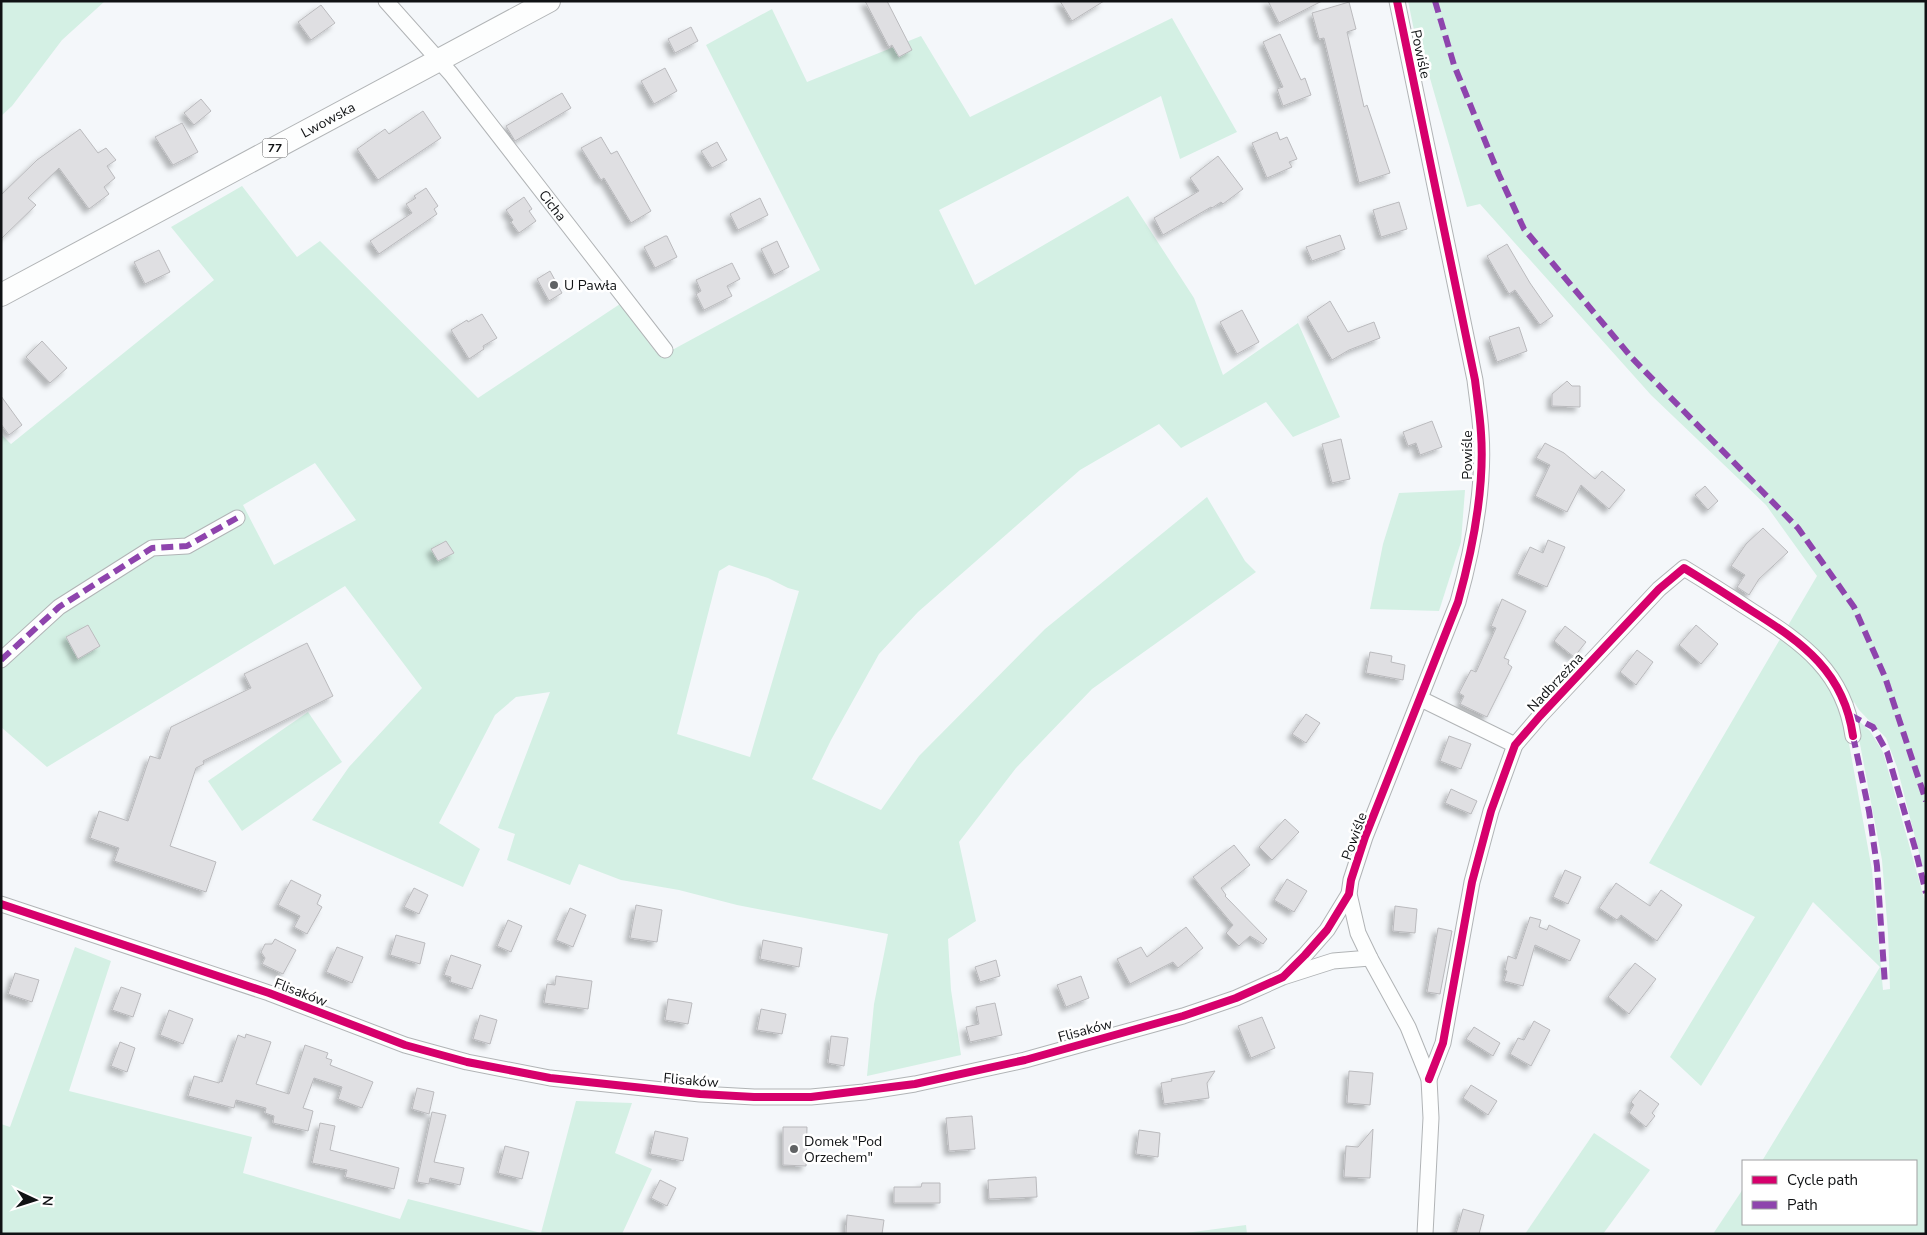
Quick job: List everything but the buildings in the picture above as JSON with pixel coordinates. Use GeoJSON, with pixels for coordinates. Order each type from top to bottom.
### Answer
{"type":"FeatureCollection","features":[{"type":"Feature","properties":{"kind":"main road","name":"Lwowska"},"geometry":{"type":"LineString","coordinates":[[1,295],[549,1]]}},
{"type":"Feature","properties":{"kind":"street","name":"Cicha"},"geometry":{"type":"LineString","coordinates":[[386,1],[439,60],[665,350]]}},
{"type":"Feature","properties":{"kind":"street","name":"Powiśle"},"geometry":{"type":"LineString","coordinates":[[1397,1],[1475,380],[1481,434],[1481,473],[1469,564],[1458,602],[1366,837],[1351,880],[1349,894],[1358,933],[1408,1028],[1429,1079],[1431,1118],[1425,1234]]}},
{"type":"Feature","properties":{"kind":"street"},"geometry":{"type":"LineString","coordinates":[[1,660],[59,607],[152,548],[187,546],[237,518]]}},
{"type":"Feature","properties":{"kind":"street","name":"Nadbrzeżna"},"geometry":{"type":"LineString","coordinates":[[1429,1079],[1443,1043],[1472,882],[1491,811],[1515,746],[1540,716],[1658,589],[1684,568],[1788,634],[1815,656],[1836,684],[1850,715],[1854,736]]}},
{"type":"Feature","properties":{"kind":"street"},"geometry":{"type":"LineString","coordinates":[[1420,699],[1515,746]]}},
{"type":"Feature","properties":{"kind":"street","name":"Flisaków"},"geometry":{"type":"LineString","coordinates":[[1283,977],[1327,930],[1349,894]]}},
{"type":"Feature","properties":{"kind":"street","name":"Flisaków"},"geometry":{"type":"LineString","coordinates":[[1,904],[269,993],[405,1045],[467,1062],[550,1078],[700,1094],[811,1097],[915,1084],[1025,1060],[1183,1016],[1236,998],[1283,977],[1333,961],[1370,958]]}},
{"type":"Feature","properties":{"kind":"green space"},"geometry":{"type":"Polygon","coordinates":[[[1,1],[105,1],[62,40],[12,106],[1,116],[1,1]]]}},
{"type":"Feature","properties":{"kind":"green space"},"geometry":{"type":"Polygon","coordinates":[[[1408,1],[1926,1],[1926,880],[1897,767],[1886,738],[1859,710],[1854,702],[1844,716],[1872,870],[1883,990],[1890,989],[1882,860],[1856,723],[1860,722],[1870,731],[1883,752],[1926,905],[1926,1234],[1713,1234],[1742,1190],[1742,1225],[1917,1225],[1917,1160],[1763,1160],[1880,967],[1813,902],[1701,1086],[1670,1057],[1755,917],[1649,863],[1817,576],[1766,505],[1651,395],[1480,204],[1467,207],[1419,40],[1415,35],[1408,1]]]}},
{"type":"Feature","properties":{"kind":"green space"},"geometry":{"type":"Polygon","coordinates":[[[772,9],[807,82],[921,36],[970,117],[1172,18],[1237,132],[1180,159],[1161,96],[939,210],[975,285],[1128,196],[1194,298],[1223,375],[1298,323],[1340,417],[1293,437],[1266,402],[1181,448],[1159,424],[1080,470],[918,612],[879,654],[831,740],[812,779],[881,810],[919,756],[1045,629],[1207,497],[1245,561],[1256,572],[1092,689],[1016,768],[959,842],[976,921],[948,939],[951,990],[961,1055],[867,1076],[874,1004],[888,934],[737,905],[679,890],[621,880],[579,864],[570,885],[507,860],[515,834],[498,828],[550,692],[516,697],[495,715],[439,823],[480,849],[463,887],[312,820],[349,767],[422,688],[345,586],[47,767],[1,727],[1,434],[11,444],[214,280],[171,227],[242,186],[297,257],[320,241],[478,398],[620,304],[655,351],[674,349],[820,270],[706,45],[772,9]],[[315,463],[243,505],[274,565],[356,520],[315,463]],[[729,565],[719,571],[677,734],[750,757],[799,591],[729,565]]]}},
{"type":"Feature","properties":{"kind":"green space"},"geometry":{"type":"Polygon","coordinates":[[[1465,490],[1461,542],[1439,611],[1370,609],[1383,544],[1399,493],[1465,490]]]}},
{"type":"Feature","properties":{"kind":"green space"},"geometry":{"type":"Polygon","coordinates":[[[308,712],[342,762],[242,831],[208,781],[308,712]]]}},
{"type":"Feature","properties":{"kind":"green space"},"geometry":{"type":"Polygon","coordinates":[[[75,947],[111,961],[69,1091],[252,1137],[243,1173],[400,1219],[408,1199],[541,1233],[576,1101],[632,1103],[615,1153],[652,1169],[622,1234],[1,1234],[1,1124],[10,1127],[75,947]]]}},
{"type":"Feature","properties":{"kind":"green space"},"geometry":{"type":"Polygon","coordinates":[[[1594,1133],[1650,1170],[1603,1234],[1525,1234],[1594,1133]]]}},
{"type":"Feature","properties":{"kind":"green space"},"geometry":{"type":"Polygon","coordinates":[[[1246,1225],[1247,1234],[1178,1234],[1246,1225]]]}},
{"type":"Feature","properties":{"kind":"marked path"},"geometry":{"type":"LineString","coordinates":[[1435,1],[1454,65],[1499,175],[1524,229],[1632,358],[1798,528],[1854,607],[1885,677],[1926,801]]}},
{"type":"Feature","properties":{"kind":"marked path"},"geometry":{"type":"LineString","coordinates":[[1,660],[59,607],[152,548],[187,546],[237,518]]}},
{"type":"Feature","properties":{"kind":"marked path"},"geometry":{"type":"LineString","coordinates":[[1850,715],[1873,727],[1887,752],[1926,893]]}},
{"type":"Feature","properties":{"kind":"marked path"},"geometry":{"type":"LineString","coordinates":[[1853,736],[1869,811],[1877,866],[1885,985]]}},
{"type":"Feature","properties":{"kind":"cycle path"},"geometry":{"type":"LineString","coordinates":[[1,904],[269,993],[405,1045],[467,1062],[550,1078],[700,1094],[754,1097],[811,1097],[915,1084],[1025,1060],[1183,1016],[1236,998],[1283,977],[1327,930],[1349,894],[1351,880],[1365,837],[1458,602],[1477,518],[1482,454],[1475,380],[1397,1]]}},
{"type":"Feature","properties":{"kind":"cycle path"},"geometry":{"type":"LineString","coordinates":[[1429,1079],[1443,1043],[1472,882],[1491,811],[1515,745],[1659,589],[1684,568],[1771,623],[1804,648],[1831,677],[1841,694],[1853,736]]}},
{"type":"Feature","properties":{"kind":"place","name":"U Pawła"},"geometry":{"type":"Point","coordinates":[554,285]}},
{"type":"Feature","properties":{"kind":"place","name":"Domek \"Pod Orzechem\""},"geometry":{"type":"Point","coordinates":[794,1149]}}]}
